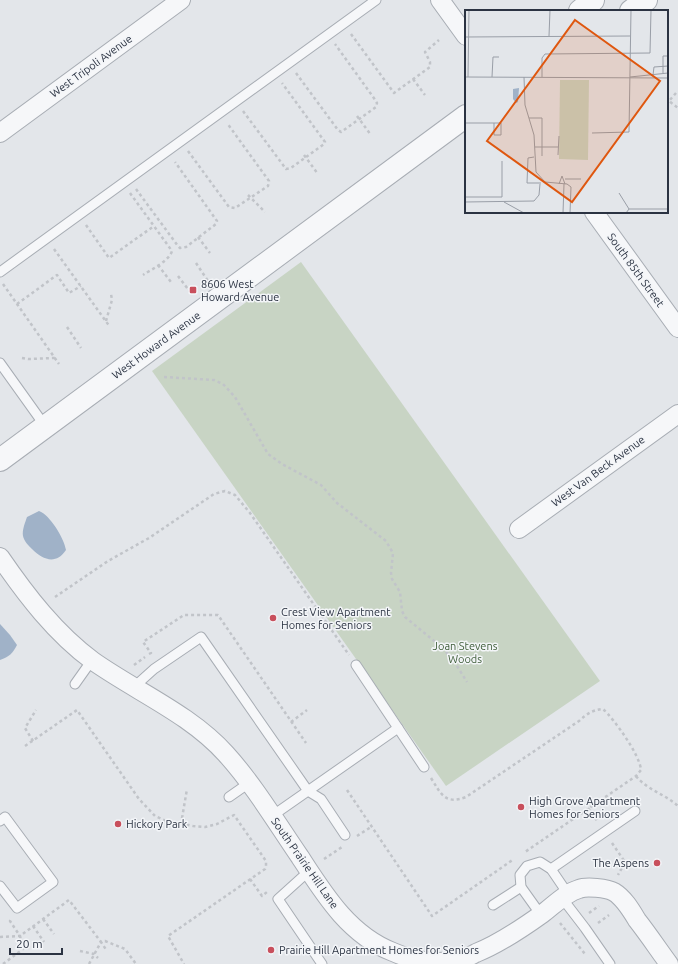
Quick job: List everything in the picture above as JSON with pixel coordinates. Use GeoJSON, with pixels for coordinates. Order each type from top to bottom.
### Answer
{"type":"FeatureCollection","features":[{"type":"Feature","properties":{"kind":"street","name":"West Tripoli Avenue"},"geometry":{"type":"LineString","coordinates":[[0,133],[181,0]]}},
{"type":"Feature","properties":{"kind":"street"},"geometry":{"type":"LineString","coordinates":[[440,0],[465,35]]}},
{"type":"Feature","properties":{"kind":"street"},"geometry":{"type":"LineString","coordinates":[[581,10],[593,0]]}},
{"type":"Feature","properties":{"kind":"street","name":"West Howard Avenue"},"geometry":{"type":"LineString","coordinates":[[0,460],[465,117]]}},
{"type":"Feature","properties":{"kind":"street","name":"South 85th Street"},"geometry":{"type":"LineString","coordinates":[[595,213],[678,328]]}},
{"type":"Feature","properties":{"kind":"street","name":"West Van Beck Avenue"},"geometry":{"type":"LineString","coordinates":[[519,529],[678,414]]}},
{"type":"Feature","properties":{"kind":"street","name":"South Prairie Hill Lane"},"geometry":{"type":"LineString","coordinates":[[0,557],[22,589],[61,633],[92,660],[201,730],[225,753],[249,783],[332,905],[355,929],[374,944],[412,959],[438,963],[461,960],[503,940],[565,896],[580,888],[597,888],[613,892],[624,900],[669,964]]}},
{"type":"Feature","properties":{"kind":"lane"},"geometry":{"type":"LineString","coordinates":[[0,272],[376,0]]}},
{"type":"Feature","properties":{"kind":"lane"},"geometry":{"type":"LineString","coordinates":[[0,363],[45,426]]}},
{"type":"Feature","properties":{"kind":"lane"},"geometry":{"type":"LineString","coordinates":[[134,687],[154,669],[201,637],[308,791],[321,799],[345,835]]}},
{"type":"Feature","properties":{"kind":"lane"},"geometry":{"type":"LineString","coordinates":[[75,684],[92,660]]}},
{"type":"Feature","properties":{"kind":"lane"},"geometry":{"type":"LineString","coordinates":[[356,665],[424,767]]}},
{"type":"Feature","properties":{"kind":"lane"},"geometry":{"type":"LineString","coordinates":[[272,816],[398,728]]}},
{"type":"Feature","properties":{"kind":"lane"},"geometry":{"type":"LineString","coordinates":[[229,797],[249,783]]}},
{"type":"Feature","properties":{"kind":"lane"},"geometry":{"type":"LineString","coordinates":[[551,869],[635,811]]}},
{"type":"Feature","properties":{"kind":"lane"},"geometry":{"type":"LineString","coordinates":[[0,886],[17,908],[53,882],[3,819]]}},
{"type":"Feature","properties":{"kind":"lane"},"geometry":{"type":"LineString","coordinates":[[543,913],[522,887],[520,875],[527,866],[540,862],[551,869],[579,920],[610,964]]}},
{"type":"Feature","properties":{"kind":"lane"},"geometry":{"type":"LineString","coordinates":[[309,871],[278,899],[322,964]]}},
{"type":"Feature","properties":{"kind":"lane"},"geometry":{"type":"LineString","coordinates":[[493,905],[522,887]]}},
{"type":"Feature","properties":{"kind":"path"},"geometry":{"type":"LineString","coordinates":[[344,24],[394,93],[430,67],[430,62],[425,52],[439,40]]}},
{"type":"Feature","properties":{"kind":"path"},"geometry":{"type":"LineString","coordinates":[[289,63],[340,132],[376,107],[377,103],[328,35]]}},
{"type":"Feature","properties":{"kind":"path"},"geometry":{"type":"LineString","coordinates":[[236,101],[286,169],[291,168],[325,142],[275,73]]}},
{"type":"Feature","properties":{"kind":"path"},"geometry":{"type":"LineString","coordinates":[[413,79],[425,95]]}},
{"type":"Feature","properties":{"kind":"path"},"geometry":{"type":"LineString","coordinates":[[676,93],[669,101],[678,108]]}},
{"type":"Feature","properties":{"kind":"path"},"geometry":{"type":"LineString","coordinates":[[181,141],[232,209],[249,196],[255,195],[268,186],[269,181],[220,113]]}},
{"type":"Feature","properties":{"kind":"path"},"geometry":{"type":"LineString","coordinates":[[357,116],[371,135]]}},
{"type":"Feature","properties":{"kind":"path"},"geometry":{"type":"LineString","coordinates":[[126,181],[178,246],[183,248],[216,224],[217,221],[167,151]]}},
{"type":"Feature","properties":{"kind":"path"},"geometry":{"type":"LineString","coordinates":[[305,156],[318,174]]}},
{"type":"Feature","properties":{"kind":"path"},"geometry":{"type":"LineString","coordinates":[[126,181],[154,226],[172,251],[171,254],[158,265],[143,275]]}},
{"type":"Feature","properties":{"kind":"path"},"geometry":{"type":"LineString","coordinates":[[249,196],[265,212]]}},
{"type":"Feature","properties":{"kind":"path"},"geometry":{"type":"LineString","coordinates":[[79,214],[109,258],[154,226]]}},
{"type":"Feature","properties":{"kind":"path"},"geometry":{"type":"LineString","coordinates":[[198,237],[210,253]]}},
{"type":"Feature","properties":{"kind":"path"},"geometry":{"type":"LineString","coordinates":[[47,238],[110,327]]}},
{"type":"Feature","properties":{"kind":"path"},"geometry":{"type":"LineString","coordinates":[[196,263],[208,280],[203,285]]}},
{"type":"Feature","properties":{"kind":"path"},"geometry":{"type":"LineString","coordinates":[[158,265],[171,282]]}},
{"type":"Feature","properties":{"kind":"path"},"geometry":{"type":"LineString","coordinates":[[17,304],[57,275],[70,293],[81,286]]}},
{"type":"Feature","properties":{"kind":"path"},"geometry":{"type":"LineString","coordinates":[[178,276],[191,294],[197,289]]}},
{"type":"Feature","properties":{"kind":"path"},"geometry":{"type":"LineString","coordinates":[[0,280],[59,364]]}},
{"type":"Feature","properties":{"kind":"path"},"geometry":{"type":"LineString","coordinates":[[106,321],[112,300],[112,294]]}},
{"type":"Feature","properties":{"kind":"path"},"geometry":{"type":"LineString","coordinates":[[67,327],[81,348]]}},
{"type":"Feature","properties":{"kind":"path"},"geometry":{"type":"LineString","coordinates":[[22,358],[28,360],[55,358]]}},
{"type":"Feature","properties":{"kind":"path"},"geometry":{"type":"LineString","coordinates":[[164,377],[214,380],[223,384],[235,397],[268,454],[282,464],[321,485],[337,503],[386,541],[393,553],[391,573],[392,579],[400,592],[402,611],[405,617],[439,645],[452,658],[467,682]]}},
{"type":"Feature","properties":{"kind":"path"},"geometry":{"type":"LineString","coordinates":[[54,597],[108,561],[149,538],[204,500],[214,494],[225,491],[235,496],[250,513],[356,665]]}},
{"type":"Feature","properties":{"kind":"path"},"geometry":{"type":"LineString","coordinates":[[424,767],[444,796],[450,800],[457,800],[472,792],[579,721],[588,713],[602,709],[610,716],[618,727],[640,764],[641,770],[636,776],[523,853]]}},
{"type":"Feature","properties":{"kind":"path"},"geometry":{"type":"LineString","coordinates":[[33,740],[25,728],[36,710]]}},
{"type":"Feature","properties":{"kind":"path"},"geometry":{"type":"LineString","coordinates":[[25,746],[77,710],[146,807],[155,816],[166,821],[205,827],[217,824],[234,815],[266,861],[265,869],[168,936],[184,964]]}},
{"type":"Feature","properties":{"kind":"path"},"geometry":{"type":"LineString","coordinates":[[291,722],[307,710]]}},
{"type":"Feature","properties":{"kind":"path"},"geometry":{"type":"LineString","coordinates":[[636,776],[646,787],[671,799],[678,806]]}},
{"type":"Feature","properties":{"kind":"path"},"geometry":{"type":"LineString","coordinates":[[181,824],[186,789]]}},
{"type":"Feature","properties":{"kind":"path"},"geometry":{"type":"LineString","coordinates":[[347,790],[432,916],[517,857]]}},
{"type":"Feature","properties":{"kind":"path"},"geometry":{"type":"LineString","coordinates":[[609,838],[625,862],[618,875]]}},
{"type":"Feature","properties":{"kind":"path"},"geometry":{"type":"LineString","coordinates":[[250,879],[262,896],[267,891]]}},
{"type":"Feature","properties":{"kind":"path"},"geometry":{"type":"LineString","coordinates":[[0,937],[20,936],[69,900],[107,951]]}},
{"type":"Feature","properties":{"kind":"path"},"geometry":{"type":"LineString","coordinates":[[579,920],[604,902]]}},
{"type":"Feature","properties":{"kind":"path"},"geometry":{"type":"LineString","coordinates":[[3,964],[23,949],[20,936],[10,921],[17,908]]}},
{"type":"Feature","properties":{"kind":"path"},"geometry":{"type":"LineString","coordinates":[[543,913],[563,925],[580,949],[590,959]]}},
{"type":"Feature","properties":{"kind":"path"},"geometry":{"type":"LineString","coordinates":[[43,919],[54,934]]}},
{"type":"Feature","properties":{"kind":"path"},"geometry":{"type":"LineString","coordinates":[[33,926],[44,942]]}},
{"type":"Feature","properties":{"kind":"path"},"geometry":{"type":"LineString","coordinates":[[101,942],[105,941],[125,949],[136,964]]}},
{"type":"Feature","properties":{"kind":"path"},"geometry":{"type":"LineString","coordinates":[[89,964],[101,942]]}},
{"type":"Feature","properties":{"kind":"path"},"geometry":{"type":"LineString","coordinates":[[80,951],[94,954],[98,958]]}},
{"type":"Feature","properties":{"kind":"green space","name":"Joan Stevens Woods"},"geometry":{"type":"Polygon","coordinates":[[[301,262],[600,681],[446,786],[152,371],[301,262]]]}},
{"type":"Feature","properties":{"kind":"water"},"geometry":{"type":"Polygon","coordinates":[[[39,511],[48,517],[52,522],[65,545],[66,550],[58,558],[49,559],[41,556],[36,553],[25,541],[23,529],[27,517],[39,511]]]}},
{"type":"Feature","properties":{"kind":"water"},"geometry":{"type":"Polygon","coordinates":[[[0,624],[17,645],[6,658],[0,660],[0,624]]]}},
{"type":"Feature","properties":{"kind":"place","name":"8606 West Howard Avenue"},"geometry":{"type":"Point","coordinates":[193,290]}},
{"type":"Feature","properties":{"kind":"place","name":"Crest View Apartment Homes for Seniors"},"geometry":{"type":"Point","coordinates":[273,618]}},
{"type":"Feature","properties":{"kind":"place","name":"High Grove Apartment Homes for Seniors"},"geometry":{"type":"Point","coordinates":[521,807]}},
{"type":"Feature","properties":{"kind":"place","name":"Hickory Park"},"geometry":{"type":"Point","coordinates":[118,824]}},
{"type":"Feature","properties":{"kind":"place","name":"The Aspens"},"geometry":{"type":"Point","coordinates":[657,863]}},
{"type":"Feature","properties":{"kind":"place","name":"Prairie Hill Apartment Homes for Seniors"},"geometry":{"type":"Point","coordinates":[271,950]}}]}
